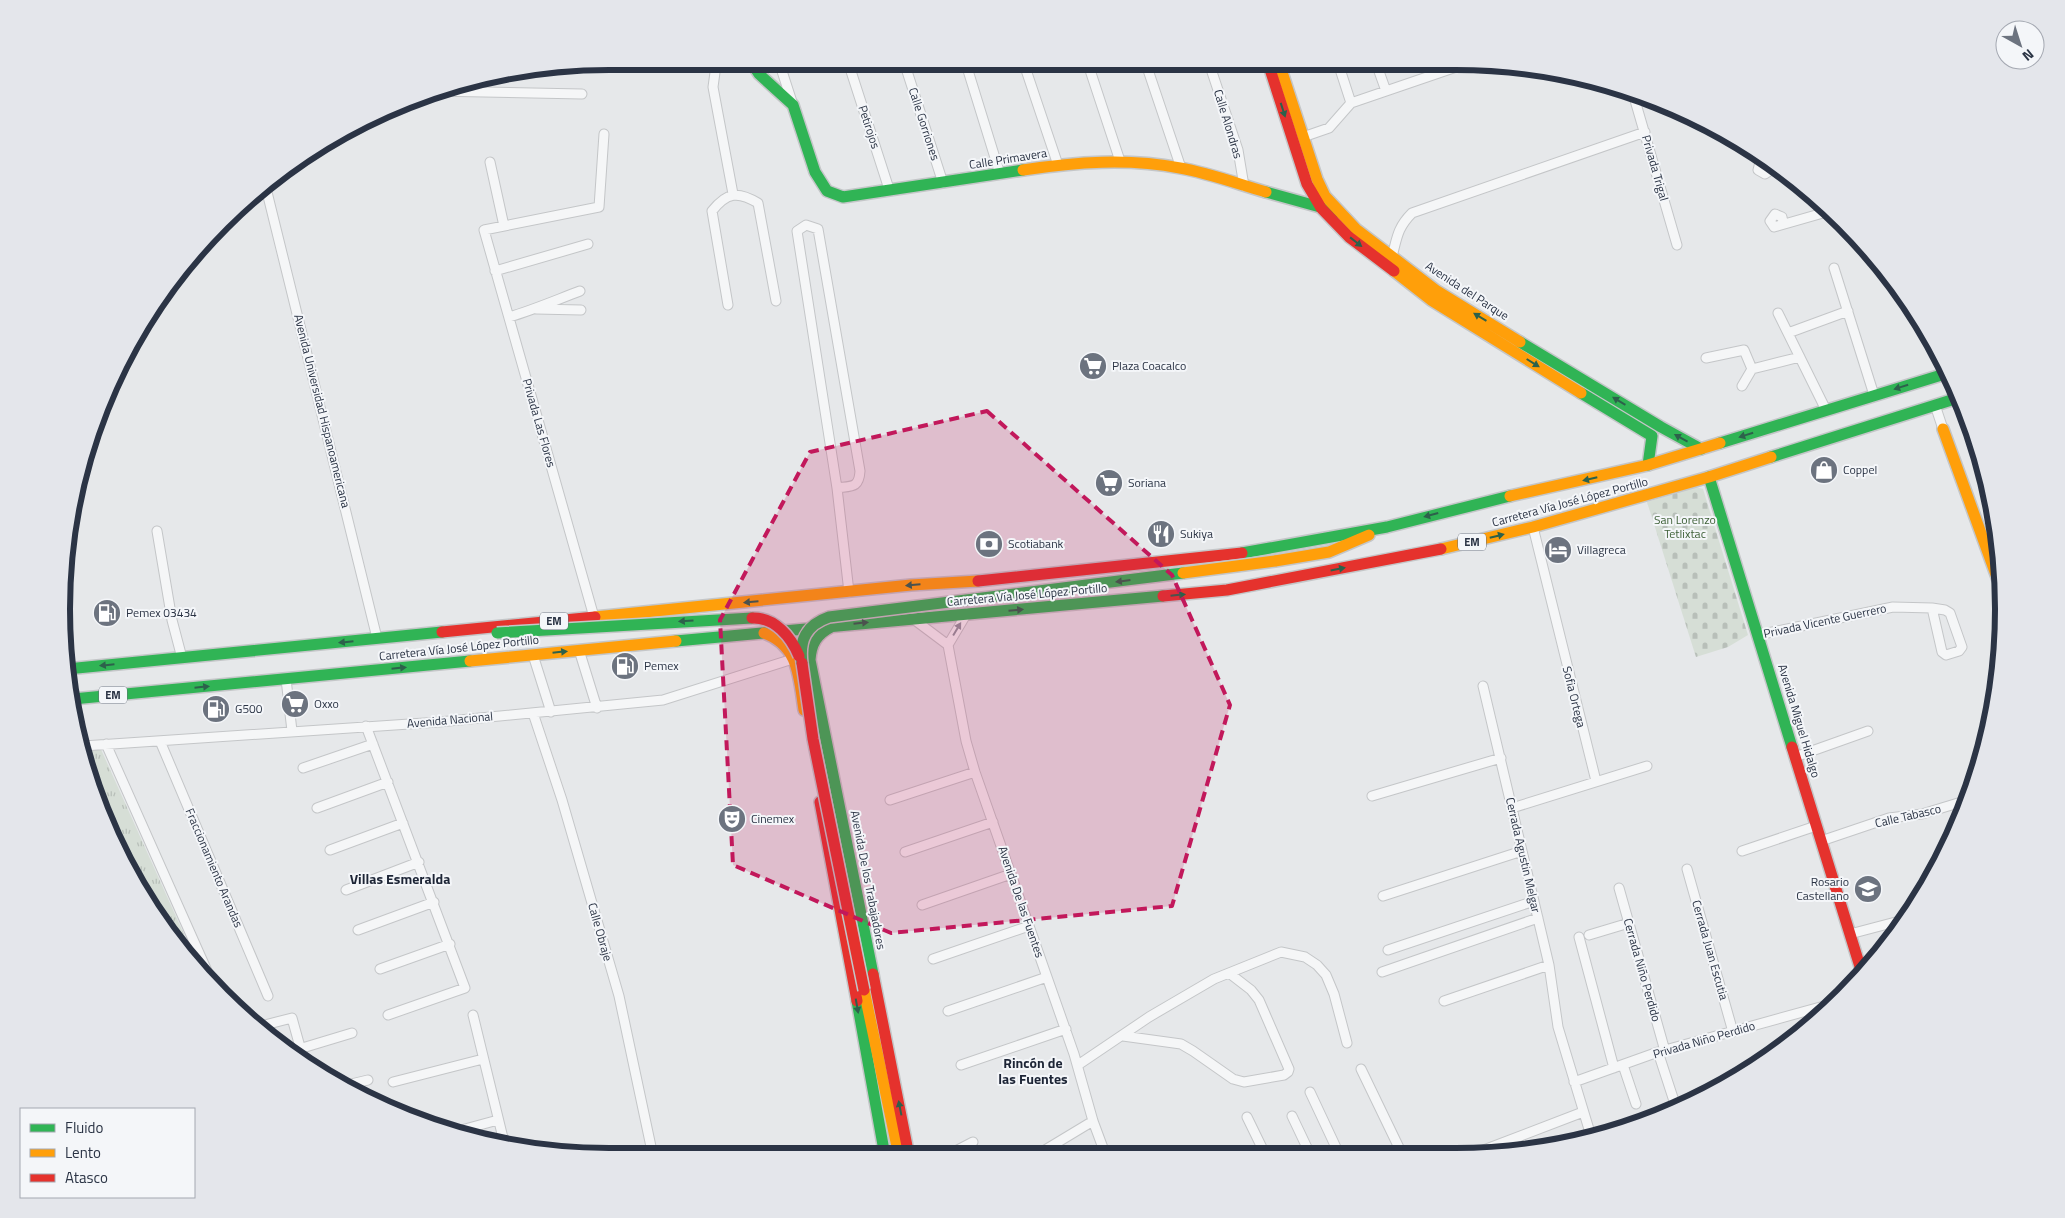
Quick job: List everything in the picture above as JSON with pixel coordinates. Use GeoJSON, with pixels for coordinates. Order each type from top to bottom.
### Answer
{"type":"FeatureCollection","features":[{"type":"Feature","properties":{"kind":"main road","name":"Calle Primavera"},"geometry":{"type":"LineString","coordinates":[[756,70],[793,105],[815,172],[827,191],[843,197],[1058,165],[1120,161],[1181,168],[1338,212]]}},
{"type":"Feature","properties":{"kind":"main road","name":"Avenida del Parque"},"geometry":{"type":"LineString","coordinates":[[1270,70],[1307,184],[1321,208],[1349,237],[1701,449]]}},
{"type":"Feature","properties":{"kind":"main road","name":"Avenida del Parque"},"geometry":{"type":"LineString","coordinates":[[1281,70],[1317,179],[1326,196],[1338,212],[1431,300],[1652,436],[1648,465]]}},
{"type":"Feature","properties":{"kind":"main road","name":"Carretera Vía José López Portillo"},"geometry":{"type":"LineString","coordinates":[[74,668],[911,585],[1008,579],[1108,566],[1252,552],[1387,527],[1450,510],[1648,465],[1941,375]]}},
{"type":"Feature","properties":{"kind":"main road","name":"Carretera Vía José López Portillo"},"geometry":{"type":"LineString","coordinates":[[78,699],[912,618],[1227,590],[1454,547],[1533,527],[1709,477],[1952,400]]}},
{"type":"Feature","properties":{"kind":"main road"},"geometry":{"type":"LineString","coordinates":[[1944,430],[1993,566]]}},
{"type":"Feature","properties":{"kind":"main road","name":"Avenida Miguel Hidalgo"},"geometry":{"type":"LineString","coordinates":[[1709,477],[1860,965]]}},
{"type":"Feature","properties":{"kind":"main road"},"geometry":{"type":"LineString","coordinates":[[897,1148],[813,739],[801,654],[804,635],[816,622],[829,617],[1275,562],[1329,552],[1387,527]]}},
{"type":"Feature","properties":{"kind":"main road"},"geometry":{"type":"LineString","coordinates":[[413,635],[497,633],[744,617],[774,622],[786,631],[795,644],[800,660],[859,934],[878,1000]]}},
{"type":"Feature","properties":{"kind":"main road"},"geometry":{"type":"LineString","coordinates":[[810,654],[814,640],[820,632],[840,625]]}},
{"type":"Feature","properties":{"kind":"main road"},"geometry":{"type":"LineString","coordinates":[[760,633],[770,634],[780,639],[788,646],[794,658],[884,1148]]}},
{"type":"Feature","properties":{"kind":"main road","name":"Avenida De los Trabajadores"},"geometry":{"type":"LineString","coordinates":[[810,654],[907,1148]]}},
{"type":"Feature","properties":{"kind":"street"},"geometry":{"type":"LineString","coordinates":[[715,70],[713,87],[733,194]]}},
{"type":"Feature","properties":{"kind":"street"},"geometry":{"type":"LineString","coordinates":[[782,70],[793,105]]}},
{"type":"Feature","properties":{"kind":"street","name":"Petirojos"},"geometry":{"type":"LineString","coordinates":[[851,70],[890,189]]}},
{"type":"Feature","properties":{"kind":"street","name":"Calle Gorriones"},"geometry":{"type":"LineString","coordinates":[[907,70],[942,183]]}},
{"type":"Feature","properties":{"kind":"street"},"geometry":{"type":"LineString","coordinates":[[968,70],[1000,174]]}},
{"type":"Feature","properties":{"kind":"street"},"geometry":{"type":"LineString","coordinates":[[1026,70],[1058,165]]}},
{"type":"Feature","properties":{"kind":"street"},"geometry":{"type":"LineString","coordinates":[[1090,70],[1120,161]]}},
{"type":"Feature","properties":{"kind":"street"},"geometry":{"type":"LineString","coordinates":[[1148,70],[1181,168]]}},
{"type":"Feature","properties":{"kind":"street","name":"Calle Alondras"},"geometry":{"type":"LineString","coordinates":[[1212,70],[1238,150],[1244,186]]}},
{"type":"Feature","properties":{"kind":"street"},"geometry":{"type":"LineString","coordinates":[[1340,70],[1351,103]]}},
{"type":"Feature","properties":{"kind":"street"},"geometry":{"type":"LineString","coordinates":[[1378,70],[1386,91]]}},
{"type":"Feature","properties":{"kind":"street"},"geometry":{"type":"LineString","coordinates":[[1303,137],[1330,128],[1351,103],[1445,70]]}},
{"type":"Feature","properties":{"kind":"street"},"geometry":{"type":"LineString","coordinates":[[458,92],[582,94]]}},
{"type":"Feature","properties":{"kind":"street","name":"Privada Trigal"},"geometry":{"type":"LineString","coordinates":[[1636,101],[1677,246]]}},
{"type":"Feature","properties":{"kind":"street"},"geometry":{"type":"LineString","coordinates":[[1391,262],[1396,236],[1402,223],[1412,213],[1645,132]]}},
{"type":"Feature","properties":{"kind":"street"},"geometry":{"type":"LineString","coordinates":[[490,162],[504,226],[599,207],[604,134]]}},
{"type":"Feature","properties":{"kind":"street","name":"Avenida Universidad Hispanoamericana"},"geometry":{"type":"LineString","coordinates":[[267,193],[377,638]]}},
{"type":"Feature","properties":{"kind":"street"},"geometry":{"type":"LineString","coordinates":[[728,305],[712,211],[718,203],[733,194],[746,196],[758,203],[776,301]]}},
{"type":"Feature","properties":{"kind":"street"},"geometry":{"type":"LineString","coordinates":[[1783,224],[1821,213]]}},
{"type":"Feature","properties":{"kind":"street"},"geometry":{"type":"LineString","coordinates":[[837,488],[854,486],[859,481],[860,472],[818,229],[806,225],[797,231],[837,488],[849,592]]}},
{"type":"Feature","properties":{"kind":"street","name":"Privada Las Flores"},"geometry":{"type":"LineString","coordinates":[[504,226],[484,230],[594,617]]}},
{"type":"Feature","properties":{"kind":"street"},"geometry":{"type":"LineString","coordinates":[[496,271],[588,244]]}},
{"type":"Feature","properties":{"kind":"street"},"geometry":{"type":"LineString","coordinates":[[1834,268],[1874,395]]}},
{"type":"Feature","properties":{"kind":"street"},"geometry":{"type":"LineString","coordinates":[[509,318],[580,291]]}},
{"type":"Feature","properties":{"kind":"street"},"geometry":{"type":"LineString","coordinates":[[536,309],[581,310]]}},
{"type":"Feature","properties":{"kind":"street"},"geometry":{"type":"LineString","coordinates":[[1788,333],[1848,311]]}},
{"type":"Feature","properties":{"kind":"street"},"geometry":{"type":"LineString","coordinates":[[1778,313],[1826,410]]}},
{"type":"Feature","properties":{"kind":"street"},"geometry":{"type":"LineString","coordinates":[[1706,358],[1744,350],[1752,369]]}},
{"type":"Feature","properties":{"kind":"street"},"geometry":{"type":"LineString","coordinates":[[1742,386],[1752,369],[1800,357]]}},
{"type":"Feature","properties":{"kind":"street"},"geometry":{"type":"LineString","coordinates":[[1934,405],[1944,430]]}},
{"type":"Feature","properties":{"kind":"street","name":"Sofia Ortega"},"geometry":{"type":"LineString","coordinates":[[1533,527],[1596,781]]}},
{"type":"Feature","properties":{"kind":"street"},"geometry":{"type":"LineString","coordinates":[[157,530],[172,620],[182,658]]}},
{"type":"Feature","properties":{"kind":"street","name":"Privada Vicente Guerrero"},"geometry":{"type":"LineString","coordinates":[[1758,636],[1893,607],[1932,608]]}},
{"type":"Feature","properties":{"kind":"street"},"geometry":{"type":"LineString","coordinates":[[1932,608],[1945,610],[1950,613],[1962,647],[1959,651],[1946,655],[1942,652],[1932,608]]}},
{"type":"Feature","properties":{"kind":"street"},"geometry":{"type":"LineString","coordinates":[[912,618],[948,646],[967,613]]}},
{"type":"Feature","properties":{"kind":"street","name":"Avenida De las Fuentes"},"geometry":{"type":"LineString","coordinates":[[948,646],[966,741],[975,772],[1066,1029],[1103,1148]]}},
{"type":"Feature","properties":{"kind":"street"},"geometry":{"type":"LineString","coordinates":[[579,650],[597,708]]}},
{"type":"Feature","properties":{"kind":"street","name":"Avenida Nacional"},"geometry":{"type":"LineString","coordinates":[[87,746],[439,722],[597,708],[663,700],[810,654]]}},
{"type":"Feature","properties":{"kind":"street"},"geometry":{"type":"LineString","coordinates":[[533,655],[551,712]]}},
{"type":"Feature","properties":{"kind":"street"},"geometry":{"type":"LineString","coordinates":[[286,678],[292,731]]}},
{"type":"Feature","properties":{"kind":"street","name":"Cerrada Agustin Melgar"},"geometry":{"type":"LineString","coordinates":[[1483,686],[1549,965],[1558,1027],[1589,1131]]}},
{"type":"Feature","properties":{"kind":"street","name":"Calle Obraje"},"geometry":{"type":"LineString","coordinates":[[533,713],[562,800],[619,996],[651,1148]]}},
{"type":"Feature","properties":{"kind":"street"},"geometry":{"type":"LineString","coordinates":[[366,726],[450,944],[465,988],[388,1015]]}},
{"type":"Feature","properties":{"kind":"street"},"geometry":{"type":"LineString","coordinates":[[1795,757],[1868,731]]}},
{"type":"Feature","properties":{"kind":"street","name":"Fraccionamiento Arandas"},"geometry":{"type":"LineString","coordinates":[[160,741],[268,996]]}},
{"type":"Feature","properties":{"kind":"street"},"geometry":{"type":"LineString","coordinates":[[106,744],[204,964]]}},
{"type":"Feature","properties":{"kind":"street"},"geometry":{"type":"LineString","coordinates":[[303,768],[373,744]]}},
{"type":"Feature","properties":{"kind":"street"},"geometry":{"type":"LineString","coordinates":[[1372,796],[1501,758]]}},
{"type":"Feature","properties":{"kind":"street"},"geometry":{"type":"LineString","coordinates":[[1512,808],[1647,766]]}},
{"type":"Feature","properties":{"kind":"street"},"geometry":{"type":"LineString","coordinates":[[890,800],[975,772]]}},
{"type":"Feature","properties":{"kind":"street"},"geometry":{"type":"LineString","coordinates":[[317,808],[388,782]]}},
{"type":"Feature","properties":{"kind":"street","name":"Calle Tabasco"},"geometry":{"type":"LineString","coordinates":[[1821,841],[1889,818],[1922,814],[1957,806]]}},
{"type":"Feature","properties":{"kind":"street"},"geometry":{"type":"LineString","coordinates":[[905,852],[993,822]]}},
{"type":"Feature","properties":{"kind":"street"},"geometry":{"type":"LineString","coordinates":[[330,850],[403,823]]}},
{"type":"Feature","properties":{"kind":"street"},"geometry":{"type":"LineString","coordinates":[[1742,850],[1816,826]]}},
{"type":"Feature","properties":{"kind":"street"},"geometry":{"type":"LineString","coordinates":[[1383,896],[1522,851]]}},
{"type":"Feature","properties":{"kind":"street"},"geometry":{"type":"LineString","coordinates":[[346,890],[419,862]]}},
{"type":"Feature","properties":{"kind":"street","name":"Cerrada Juan Escutia"},"geometry":{"type":"LineString","coordinates":[[1687,869],[1733,1032]]}},
{"type":"Feature","properties":{"kind":"street"},"geometry":{"type":"LineString","coordinates":[[922,905],[1011,874]]}},
{"type":"Feature","properties":{"kind":"street","name":"Cerrada Niño Perdido"},"geometry":{"type":"LineString","coordinates":[[1619,888],[1674,1101]]}},
{"type":"Feature","properties":{"kind":"street"},"geometry":{"type":"LineString","coordinates":[[1388,950],[1534,901]]}},
{"type":"Feature","properties":{"kind":"street"},"geometry":{"type":"LineString","coordinates":[[358,930],[434,902]]}},
{"type":"Feature","properties":{"kind":"street"},"geometry":{"type":"LineString","coordinates":[[1382,972],[1538,918]]}},
{"type":"Feature","properties":{"kind":"street"},"geometry":{"type":"LineString","coordinates":[[1850,934],[1895,921]]}},
{"type":"Feature","properties":{"kind":"street"},"geometry":{"type":"LineString","coordinates":[[1589,935],[1629,923]]}},
{"type":"Feature","properties":{"kind":"street"},"geometry":{"type":"LineString","coordinates":[[933,959],[1029,926]]}},
{"type":"Feature","properties":{"kind":"street"},"geometry":{"type":"LineString","coordinates":[[1579,937],[1614,1068]]}},
{"type":"Feature","properties":{"kind":"street"},"geometry":{"type":"LineString","coordinates":[[380,969],[450,944]]}},
{"type":"Feature","properties":{"kind":"street"},"geometry":{"type":"LineString","coordinates":[[1078,1065],[1189,993],[1228,973],[1280,952],[1305,957],[1317,965],[1326,975],[1334,994],[1347,1043]]}},
{"type":"Feature","properties":{"kind":"street"},"geometry":{"type":"LineString","coordinates":[[1444,1001],[1549,965]]}},
{"type":"Feature","properties":{"kind":"street"},"geometry":{"type":"LineString","coordinates":[[1122,1036],[1181,1044],[1193,1050],[1233,1080],[1244,1082],[1284,1075],[1289,1069],[1259,1000],[1251,990],[1228,973]]}},
{"type":"Feature","properties":{"kind":"street"},"geometry":{"type":"LineString","coordinates":[[948,1011],[1047,977]]}},
{"type":"Feature","properties":{"kind":"street","name":"Privada Niño Perdido"},"geometry":{"type":"LineString","coordinates":[[1574,1082],[1661,1051],[1818,1008]]}},
{"type":"Feature","properties":{"kind":"street"},"geometry":{"type":"LineString","coordinates":[[473,1015],[503,1138]]}},
{"type":"Feature","properties":{"kind":"street"},"geometry":{"type":"LineString","coordinates":[[267,1025],[292,1018],[300,1048],[352,1033]]}},
{"type":"Feature","properties":{"kind":"street"},"geometry":{"type":"LineString","coordinates":[[961,1065],[1066,1029]]}},
{"type":"Feature","properties":{"kind":"street"},"geometry":{"type":"LineString","coordinates":[[393,1082],[483,1060]]}},
{"type":"Feature","properties":{"kind":"street"},"geometry":{"type":"LineString","coordinates":[[1624,1065],[1636,1104]]}},
{"type":"Feature","properties":{"kind":"street"},"geometry":{"type":"LineString","coordinates":[[1361,1069],[1400,1148]]}},
{"type":"Feature","properties":{"kind":"street"},"geometry":{"type":"LineString","coordinates":[[354,1083],[368,1080]]}},
{"type":"Feature","properties":{"kind":"street"},"geometry":{"type":"LineString","coordinates":[[1310,1092],[1336,1148]]}},
{"type":"Feature","properties":{"kind":"street"},"geometry":{"type":"LineString","coordinates":[[1492,1147],[1583,1112]]}},
{"type":"Feature","properties":{"kind":"street"},"geometry":{"type":"LineString","coordinates":[[1292,1116],[1307,1148]]}},
{"type":"Feature","properties":{"kind":"street"},"geometry":{"type":"LineString","coordinates":[[1247,1117],[1262,1148]]}},
{"type":"Feature","properties":{"kind":"street"},"geometry":{"type":"LineString","coordinates":[[466,1129],[498,1120]]}},
{"type":"Feature","properties":{"kind":"street"},"geometry":{"type":"LineString","coordinates":[[1048,1148],[1094,1121]]}},
{"type":"Feature","properties":{"kind":"street"},"geometry":{"type":"LineString","coordinates":[[961,1148],[973,1142]]}},
{"type":"Feature","properties":{"kind":"highlighted area"},"geometry":{"type":"Polygon","coordinates":[[[987,411],[1172,575],[1230,705],[1172,906],[891,933],[733,865],[720,620],[810,452],[987,411]]]}},
{"type":"Feature","properties":{"kind":"green space","name":"San Lorenzo Tetlixtac"},"geometry":{"type":"Polygon","coordinates":[[[1696,487],[1703,489],[1748,635],[1728,647],[1696,657],[1647,502],[1696,487]]]}},
{"type":"Feature","properties":{"kind":"green space"},"geometry":{"type":"Polygon","coordinates":[[[99,745],[190,947],[161,908],[142,878],[126,847],[111,815],[87,746],[99,745]]]}},
{"type":"Feature","properties":{"kind":"traffic: fast"},"geometry":{"type":"LineString","coordinates":[[756,70],[793,105],[815,172],[827,191],[843,197],[1023,170]]}},
{"type":"Feature","properties":{"kind":"traffic: fast"},"geometry":{"type":"LineString","coordinates":[[1266,192],[1338,212]]}},
{"type":"Feature","properties":{"kind":"traffic: fast"},"geometry":{"type":"LineString","coordinates":[[1520,342],[1701,449]]}},
{"type":"Feature","properties":{"kind":"traffic: fast"},"geometry":{"type":"LineString","coordinates":[[1720,443],[1941,375]]}},
{"type":"Feature","properties":{"kind":"traffic: fast"},"geometry":{"type":"LineString","coordinates":[[1581,393],[1652,436],[1648,465]]}},
{"type":"Feature","properties":{"kind":"traffic: fast"},"geometry":{"type":"LineString","coordinates":[[1771,457],[1952,400]]}},
{"type":"Feature","properties":{"kind":"traffic: fast"},"geometry":{"type":"LineString","coordinates":[[1709,477],[1792,747]]}},
{"type":"Feature","properties":{"kind":"traffic: fast"},"geometry":{"type":"LineString","coordinates":[[1242,553],[1387,527],[1510,496]]}},
{"type":"Feature","properties":{"kind":"traffic: fast"},"geometry":{"type":"LineString","coordinates":[[802,663],[802,647],[806,634],[815,624],[829,617],[1183,573]]}},
{"type":"Feature","properties":{"kind":"traffic: fast"},"geometry":{"type":"LineString","coordinates":[[676,641],[1163,596]]}},
{"type":"Feature","properties":{"kind":"traffic: fast"},"geometry":{"type":"LineString","coordinates":[[497,633],[752,618]]}},
{"type":"Feature","properties":{"kind":"traffic: fast"},"geometry":{"type":"LineString","coordinates":[[831,627],[816,640],[810,660],[873,974]]}},
{"type":"Feature","properties":{"kind":"traffic: fast"},"geometry":{"type":"LineString","coordinates":[[74,668],[442,632]]}},
{"type":"Feature","properties":{"kind":"traffic: fast"},"geometry":{"type":"LineString","coordinates":[[78,699],[470,661]]}},
{"type":"Feature","properties":{"kind":"traffic: fast"},"geometry":{"type":"LineString","coordinates":[[857,1001],[884,1148]]}},
{"type":"Feature","properties":{"kind":"traffic: slow"},"geometry":{"type":"LineString","coordinates":[[1281,70],[1317,179],[1325,196],[1356,229],[1437,291],[1520,342]]}},
{"type":"Feature","properties":{"kind":"traffic: slow"},"geometry":{"type":"LineString","coordinates":[[1023,170],[1082,163],[1141,163],[1191,170],[1266,192]]}},
{"type":"Feature","properties":{"kind":"traffic: slow"},"geometry":{"type":"LineString","coordinates":[[1394,271],[1431,300],[1581,393]]}},
{"type":"Feature","properties":{"kind":"traffic: slow"},"geometry":{"type":"LineString","coordinates":[[1943,429],[1993,567]]}},
{"type":"Feature","properties":{"kind":"traffic: slow"},"geometry":{"type":"LineString","coordinates":[[1510,496],[1648,465],[1720,443]]}},
{"type":"Feature","properties":{"kind":"traffic: slow"},"geometry":{"type":"LineString","coordinates":[[1441,549],[1533,527],[1709,477],[1771,457]]}},
{"type":"Feature","properties":{"kind":"traffic: slow"},"geometry":{"type":"LineString","coordinates":[[1275,561],[1329,552],[1369,535]]}},
{"type":"Feature","properties":{"kind":"traffic: slow"},"geometry":{"type":"LineString","coordinates":[[1183,573],[1275,561]]}},
{"type":"Feature","properties":{"kind":"traffic: slow"},"geometry":{"type":"LineString","coordinates":[[595,617],[911,585],[978,581]]}},
{"type":"Feature","properties":{"kind":"traffic: slow"},"geometry":{"type":"LineString","coordinates":[[764,633],[776,638],[791,654],[798,675],[804,710]]}},
{"type":"Feature","properties":{"kind":"traffic: slow"},"geometry":{"type":"LineString","coordinates":[[470,661],[676,641]]}},
{"type":"Feature","properties":{"kind":"traffic: slow"},"geometry":{"type":"LineString","coordinates":[[864,990],[897,1148]]}},
{"type":"Feature","properties":{"kind":"traffic: jam"},"geometry":{"type":"LineString","coordinates":[[1270,70],[1307,184],[1321,208],[1349,237],[1394,271]]}},
{"type":"Feature","properties":{"kind":"traffic: jam"},"geometry":{"type":"LineString","coordinates":[[1163,596],[1227,590],[1441,549]]}},
{"type":"Feature","properties":{"kind":"traffic: jam"},"geometry":{"type":"LineString","coordinates":[[978,581],[1242,553]]}},
{"type":"Feature","properties":{"kind":"traffic: jam"},"geometry":{"type":"LineString","coordinates":[[442,632],[595,617]]}},
{"type":"Feature","properties":{"kind":"traffic: jam"},"geometry":{"type":"LineString","coordinates":[[752,618],[768,621],[775,625],[787,635],[799,656]]}},
{"type":"Feature","properties":{"kind":"traffic: jam"},"geometry":{"type":"LineString","coordinates":[[802,663],[813,739],[864,990]]}},
{"type":"Feature","properties":{"kind":"traffic: jam"},"geometry":{"type":"LineString","coordinates":[[1792,747],[1860,965]]}},
{"type":"Feature","properties":{"kind":"traffic: jam"},"geometry":{"type":"LineString","coordinates":[[820,802],[857,1001]]}},
{"type":"Feature","properties":{"kind":"traffic: jam"},"geometry":{"type":"LineString","coordinates":[[873,974],[907,1148]]}},
{"type":"Feature","properties":{"kind":"place","name":"Plaza Coacalco"},"geometry":{"type":"Point","coordinates":[1093,366]}},
{"type":"Feature","properties":{"kind":"place","name":"Coppel"},"geometry":{"type":"Point","coordinates":[1824,470]}},
{"type":"Feature","properties":{"kind":"place","name":"Soriana"},"geometry":{"type":"Point","coordinates":[1109,483]}},
{"type":"Feature","properties":{"kind":"place","name":"Sukiya"},"geometry":{"type":"Point","coordinates":[1161,534]}},
{"type":"Feature","properties":{"kind":"place","name":"Scotiabank"},"geometry":{"type":"Point","coordinates":[989,544]}},
{"type":"Feature","properties":{"kind":"place","name":"Villagreca"},"geometry":{"type":"Point","coordinates":[1558,550]}},
{"type":"Feature","properties":{"kind":"place","name":"Pemex 03434"},"geometry":{"type":"Point","coordinates":[107,613]}},
{"type":"Feature","properties":{"kind":"place","name":"Pemex"},"geometry":{"type":"Point","coordinates":[625,666]}},
{"type":"Feature","properties":{"kind":"place","name":"Oxxo"},"geometry":{"type":"Point","coordinates":[295,704]}},
{"type":"Feature","properties":{"kind":"place","name":"G500"},"geometry":{"type":"Point","coordinates":[216,709]}},
{"type":"Feature","properties":{"kind":"place","name":"Cinemex"},"geometry":{"type":"Point","coordinates":[732,819]}},
{"type":"Feature","properties":{"kind":"place","name":"Rosario Castellano"},"geometry":{"type":"Point","coordinates":[1868,889]}},
{"type":"Feature","properties":{"kind":"district","name":"Villas Esmeralda"},"geometry":{"type":"Point","coordinates":[400,879]}},
{"type":"Feature","properties":{"kind":"district","name":"Rincón de las Fuentes"},"geometry":{"type":"Point","coordinates":[1033,1072]}}]}
